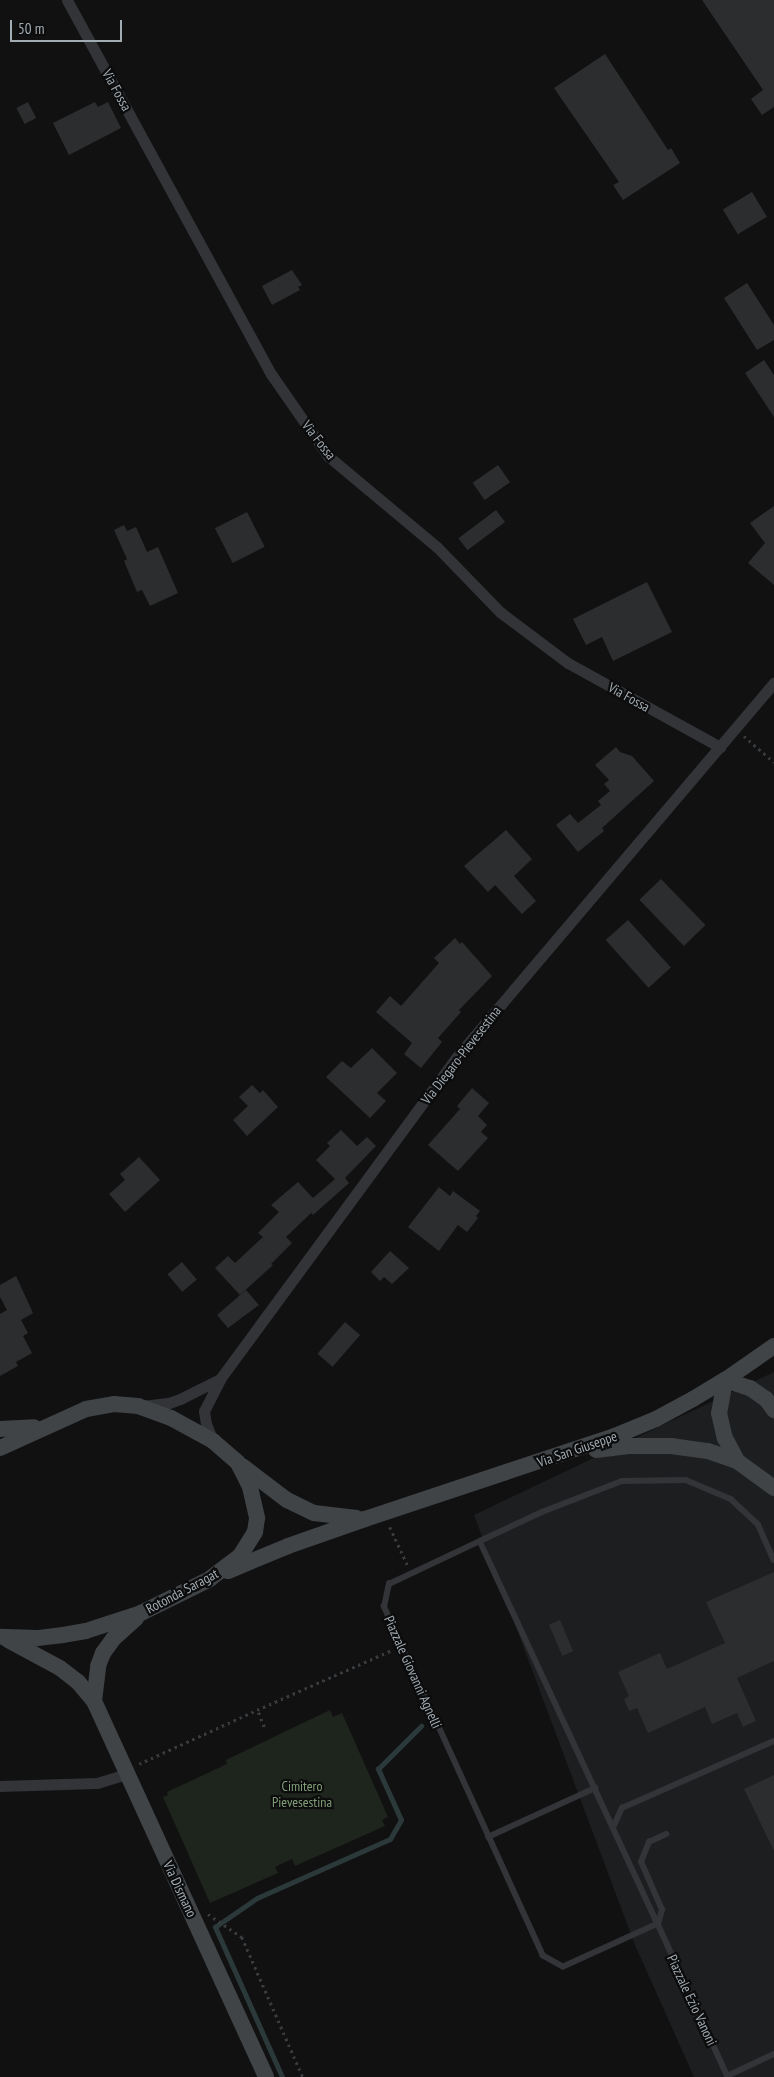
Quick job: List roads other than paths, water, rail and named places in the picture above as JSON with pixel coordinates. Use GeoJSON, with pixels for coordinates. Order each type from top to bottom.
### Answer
{"type":"FeatureCollection","features":[{"type":"Feature","properties":{"kind":"main road","name":"Via San Giuseppe"},"geometry":{"type":"LineString","coordinates":[[210,1579],[288,1546],[568,1453],[656,1419],[724,1380],[774,1346]]}},
{"type":"Feature","properties":{"kind":"main road"},"geometry":{"type":"LineString","coordinates":[[737,1461],[725,1438],[719,1413],[724,1380],[750,1388],[766,1399],[774,1410]]}},
{"type":"Feature","properties":{"kind":"main road","name":"Rotonda Saragat"},"geometry":{"type":"LineString","coordinates":[[0,1448],[86,1409],[114,1404],[138,1406],[171,1418],[213,1441],[238,1464],[250,1487],[256,1506],[255,1532],[240,1556],[210,1579],[141,1613],[86,1631],[63,1635],[2,1638]]}},
{"type":"Feature","properties":{"kind":"main road"},"geometry":{"type":"LineString","coordinates":[[0,1429],[49,1425]]}},
{"type":"Feature","properties":{"kind":"main road"},"geometry":{"type":"LineString","coordinates":[[568,1453],[631,1446],[671,1446],[708,1451],[737,1461],[774,1488]]}},
{"type":"Feature","properties":{"kind":"main road","name":"Via San Giuseppe"},"geometry":{"type":"LineString","coordinates":[[238,1464],[287,1500],[314,1513],[336,1518],[365,1519]]}},
{"type":"Feature","properties":{"kind":"main road"},"geometry":{"type":"LineString","coordinates":[[94,1701],[98,1666],[103,1653],[113,1639],[141,1613]]}},
{"type":"Feature","properties":{"kind":"main road","name":"Via Dismano"},"geometry":{"type":"LineString","coordinates":[[2,1638],[60,1668],[78,1682],[94,1701],[141,1792],[266,2077]]}},
{"type":"Feature","properties":{"kind":"street","name":"Via Fossa"},"geometry":{"type":"LineString","coordinates":[[67,0],[271,374],[328,456],[437,547],[500,612],[568,663],[720,746]]}},
{"type":"Feature","properties":{"kind":"street","name":"Via Diegaro-Pievesestina"},"geometry":{"type":"LineString","coordinates":[[213,1441],[206,1424],[204,1411],[220,1379],[459,1054],[774,682]]}},
{"type":"Feature","properties":{"kind":"street","name":"Via Diegaro-Pievesestina"},"geometry":{"type":"LineString","coordinates":[[138,1406],[169,1403],[220,1379]]}},
{"type":"Feature","properties":{"kind":"street"},"geometry":{"type":"LineString","coordinates":[[0,1786],[97,1783],[130,1770]]}},
{"type":"Feature","properties":{"kind":"lane"},"geometry":{"type":"LineString","coordinates":[[658,1924],[480,1541],[542,1512],[622,1481],[686,1480],[732,1500],[758,1524],[774,1560]]}},
{"type":"Feature","properties":{"kind":"lane","name":"Piazzale Giovanni Agnelli"},"geometry":{"type":"LineString","coordinates":[[480,1541],[389,1584],[384,1607],[543,1956],[563,1967],[658,1924]]}},
{"type":"Feature","properties":{"kind":"lane"},"geometry":{"type":"LineString","coordinates":[[613,1828],[622,1808],[774,1741]]}},
{"type":"Feature","properties":{"kind":"lane"},"geometry":{"type":"LineString","coordinates":[[488,1837],[595,1788]]}},
{"type":"Feature","properties":{"kind":"lane"},"geometry":{"type":"LineString","coordinates":[[658,1924],[662,1910],[641,1862],[649,1842],[666,1834]]}},
{"type":"Feature","properties":{"kind":"lane","name":"Piazzale Ezio Vanoni"},"geometry":{"type":"LineString","coordinates":[[658,1924],[727,2076],[774,2054]]}},
{"type":"Feature","properties":{"kind":"waterway"},"geometry":{"type":"LineString","coordinates":[[282,2077],[215,1927],[257,1898],[390,1839],[401,1820],[378,1769],[421,1726]]}},
{"type":"Feature","properties":{"kind":"park label","name":"Cimitero Pievesestina"},"geometry":{"type":"Point","coordinates":[302,1794]}}]}
